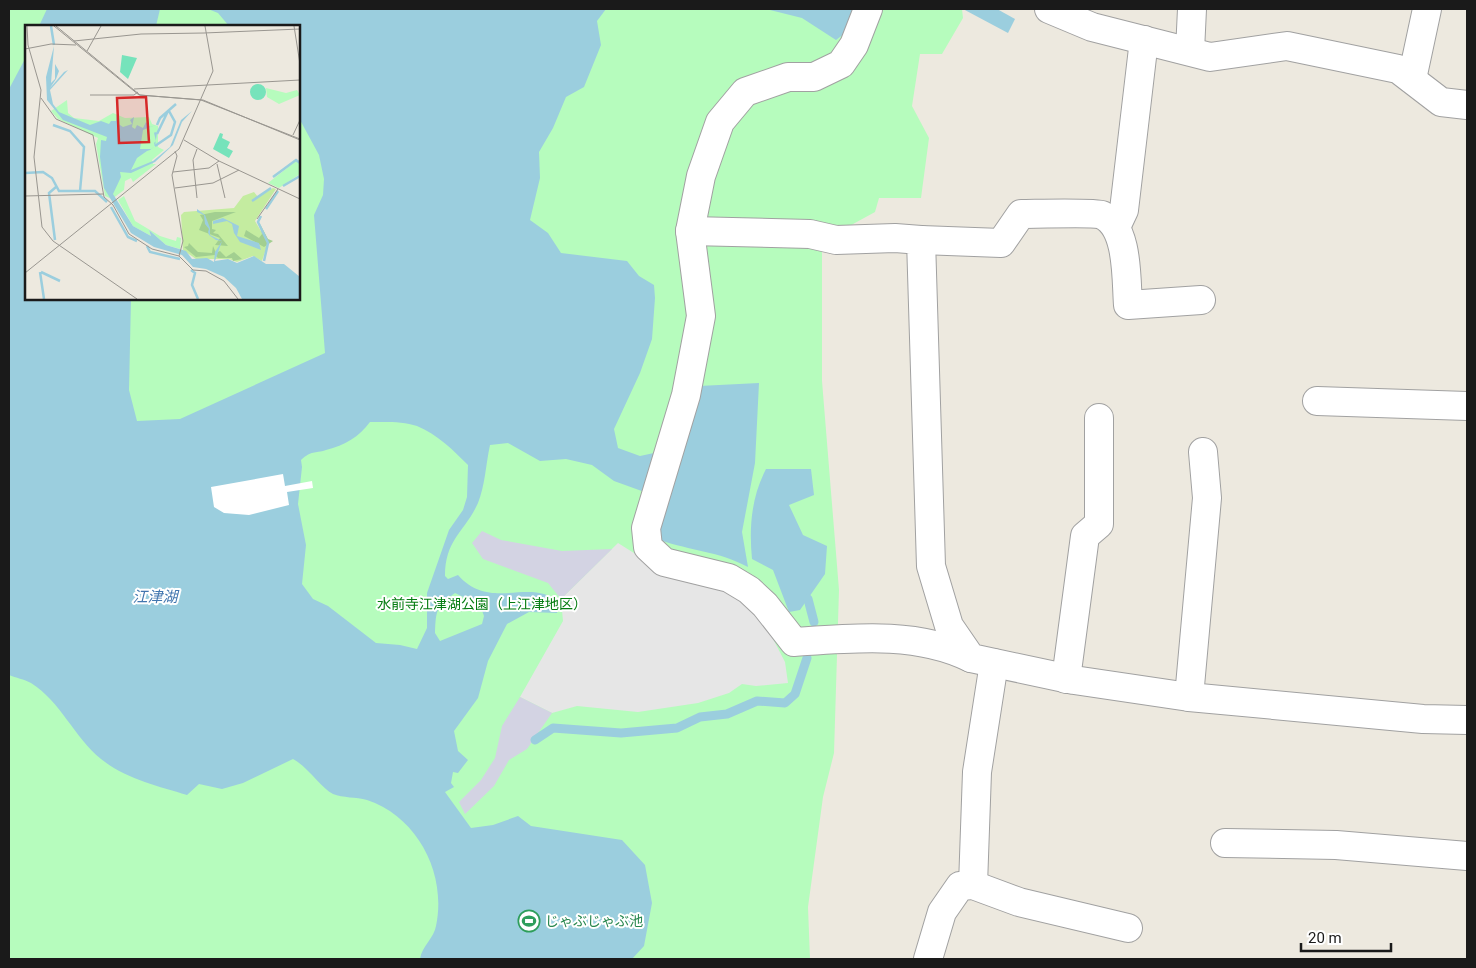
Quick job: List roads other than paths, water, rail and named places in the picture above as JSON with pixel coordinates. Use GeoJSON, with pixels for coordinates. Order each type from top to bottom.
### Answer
{"type":"FeatureCollection","features":[{"type":"Feature","properties":{"kind":"street"},"geometry":{"type":"LineString","coordinates":[[868,9],[854,45],[841,64],[814,77],[788,77],[745,92],[720,122],[701,176],[690,231],[701,316],[686,395],[646,528],[648,547],[664,562],[729,578],[749,590],[766,605],[794,642],[851,638],[929,643],[952,649],[982,661],[1066,679],[1190,697],[1423,719],[1467,720]]}},
{"type":"Feature","properties":{"kind":"street"},"geometry":{"type":"LineString","coordinates":[[1049,9],[1092,26],[1210,57],[1287,46],[1398,69],[1441,102],[1467,104]]}},
{"type":"Feature","properties":{"kind":"street"},"geometry":{"type":"LineString","coordinates":[[1190,51],[1192,9]]}},
{"type":"Feature","properties":{"kind":"street"},"geometry":{"type":"LineString","coordinates":[[1412,79],[1427,9]]}},
{"type":"Feature","properties":{"kind":"street"},"geometry":{"type":"LineString","coordinates":[[1116,227],[1124,210],[1144,40]]}},
{"type":"Feature","properties":{"kind":"street"},"geometry":{"type":"LineString","coordinates":[[690,231],[810,234],[836,240],[895,238],[1001,242],[1020,214],[1102,215],[1116,227],[1124,247],[1128,305],[1201,300]]}},
{"type":"Feature","properties":{"kind":"street"},"geometry":{"type":"LineString","coordinates":[[921,240],[931,566],[949,626],[982,661],[973,885]]}},
{"type":"Feature","properties":{"kind":"street"},"geometry":{"type":"LineString","coordinates":[[1317,401],[1467,406]]}},
{"type":"Feature","properties":{"kind":"street"},"geometry":{"type":"LineString","coordinates":[[1066,679],[1085,536],[1099,524],[1099,418]]}},
{"type":"Feature","properties":{"kind":"street"},"geometry":{"type":"LineString","coordinates":[[1190,697],[1207,498],[1203,452]]}},
{"type":"Feature","properties":{"kind":"street"},"geometry":{"type":"LineString","coordinates":[[1225,843],[1336,845],[1467,856]]}},
{"type":"Feature","properties":{"kind":"street"},"geometry":{"type":"LineString","coordinates":[[928,959],[942,912],[960,886],[973,885],[1019,902],[1128,928]]}},
{"type":"Feature","properties":{"kind":"water"},"geometry":{"type":"Polygon","coordinates":[[[47,9],[160,9],[156,25],[39,25],[47,9]]]}},
{"type":"Feature","properties":{"kind":"water","name":"江津湖"},"geometry":{"type":"Polygon","coordinates":[[[208,9],[606,9],[597,21],[601,45],[584,87],[566,97],[553,128],[539,152],[540,178],[530,220],[548,233],[561,253],[627,261],[639,276],[654,285],[652,339],[640,373],[614,429],[618,448],[640,456],[654,453],[699,386],[759,383],[755,463],[742,532],[748,567],[715,554],[660,540],[650,494],[614,481],[592,465],[566,459],[540,461],[508,443],[490,445],[484,482],[478,503],[452,544],[448,553],[445,576],[448,579],[458,575],[471,586],[484,591],[497,593],[537,593],[549,596],[560,604],[557,613],[529,612],[507,624],[488,661],[478,698],[454,731],[458,751],[468,760],[458,773],[453,772],[451,783],[454,787],[445,792],[471,828],[493,825],[518,816],[531,826],[622,840],[645,865],[652,903],[644,946],[632,959],[420,959],[436,926],[437,887],[425,850],[401,820],[385,808],[367,800],[333,794],[293,759],[243,783],[222,789],[199,784],[187,795],[142,781],[121,772],[101,759],[83,741],[42,691],[31,683],[9,675],[9,89],[25,59],[25,300],[131,300],[129,390],[137,421],[180,419],[325,353],[314,215],[323,195],[324,179],[319,155],[300,120],[300,25],[228,25],[218,13],[208,9]],[[370,422],[361,432],[345,443],[311,453],[301,460],[298,504],[306,545],[302,584],[313,599],[328,606],[376,643],[417,649],[427,628],[427,593],[449,530],[463,510],[467,497],[468,465],[438,438],[424,429],[412,424],[370,422]],[[455,593],[444,602],[438,610],[436,619],[435,633],[440,641],[482,624],[484,616],[480,605],[455,593]]]}},
{"type":"Feature","properties":{"kind":"water"},"geometry":{"type":"Polygon","coordinates":[[[766,9],[857,9],[849,30],[836,40],[802,18],[766,9]]]}},
{"type":"Feature","properties":{"kind":"water"},"geometry":{"type":"Polygon","coordinates":[[[963,9],[997,9],[1015,19],[1008,33],[963,9]]]}},
{"type":"Feature","properties":{"kind":"water"},"geometry":{"type":"Polygon","coordinates":[[[766,469],[811,469],[814,495],[789,505],[803,535],[827,546],[825,574],[800,610],[789,612],[773,570],[752,559],[752,513],[757,491],[766,469]]]}},
{"type":"Feature","properties":{"kind":"waterway"},"geometry":{"type":"LineString","coordinates":[[808,599],[814,622]]}},
{"type":"Feature","properties":{"kind":"waterway"},"geometry":{"type":"LineString","coordinates":[[535,740],[553,728],[621,733],[677,728],[700,717],[727,714],[757,701],[785,703],[795,694],[807,658]]}},
{"type":"Feature","properties":{"kind":"place","name":"じゃぶじゃぶ池"},"geometry":{"type":"Point","coordinates":[529,921]}},
{"type":"Feature","properties":{"kind":"park label","name":"水前寺江津湖公園（上江津地区）"},"geometry":{"type":"Point","coordinates":[482,604]}}]}
